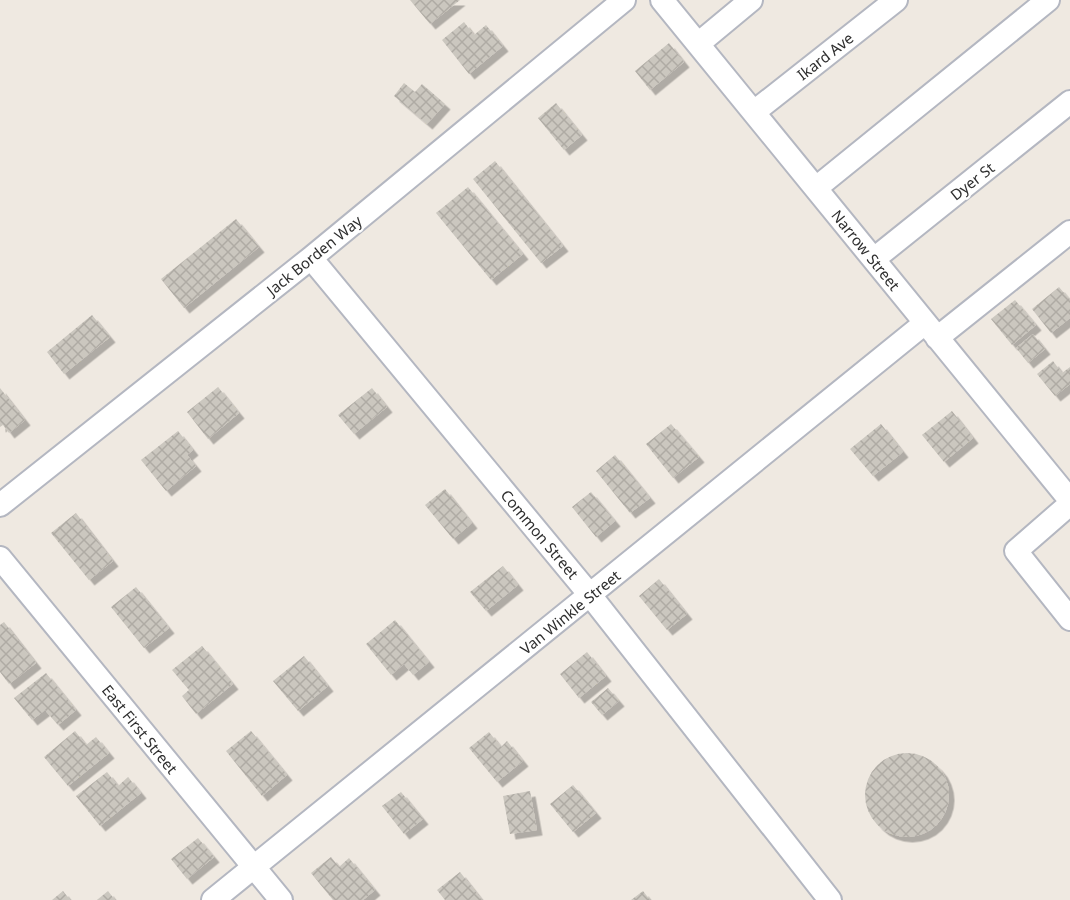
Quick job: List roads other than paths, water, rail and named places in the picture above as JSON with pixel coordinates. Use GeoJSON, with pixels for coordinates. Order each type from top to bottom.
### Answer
{"type":"FeatureCollection","features":[{"type":"Feature","properties":{"kind":"street","name":"Jack Borden Way"},"geometry":{"type":"LineString","coordinates":[[0,505],[311,258],[624,0]]}},
{"type":"Feature","properties":{"kind":"street","name":"Narrow Street"},"geometry":{"type":"LineString","coordinates":[[662,0],[1070,502]]}},
{"type":"Feature","properties":{"kind":"street"},"geometry":{"type":"LineString","coordinates":[[698,44],[752,0]]}},
{"type":"Feature","properties":{"kind":"street","name":"Ikard Ave"},"geometry":{"type":"LineString","coordinates":[[753,112],[896,0]]}},
{"type":"Feature","properties":{"kind":"street"},"geometry":{"type":"LineString","coordinates":[[816,188],[1048,0]]}},
{"type":"Feature","properties":{"kind":"street","name":"Dyer St"},"geometry":{"type":"LineString","coordinates":[[874,260],[1070,102]]}},
{"type":"Feature","properties":{"kind":"street","name":"Van Winkle Street"},"geometry":{"type":"LineString","coordinates":[[213,900],[590,595],[931,330],[1070,232]]}},
{"type":"Feature","properties":{"kind":"street","name":"Common Street"},"geometry":{"type":"LineString","coordinates":[[311,258],[590,595],[830,900]]}},
{"type":"Feature","properties":{"kind":"street"},"geometry":{"type":"LineString","coordinates":[[1070,502],[1016,551],[1070,619]]}},
{"type":"Feature","properties":{"kind":"street","name":"East First Street"},"geometry":{"type":"LineString","coordinates":[[0,558],[281,900]]}}]}
